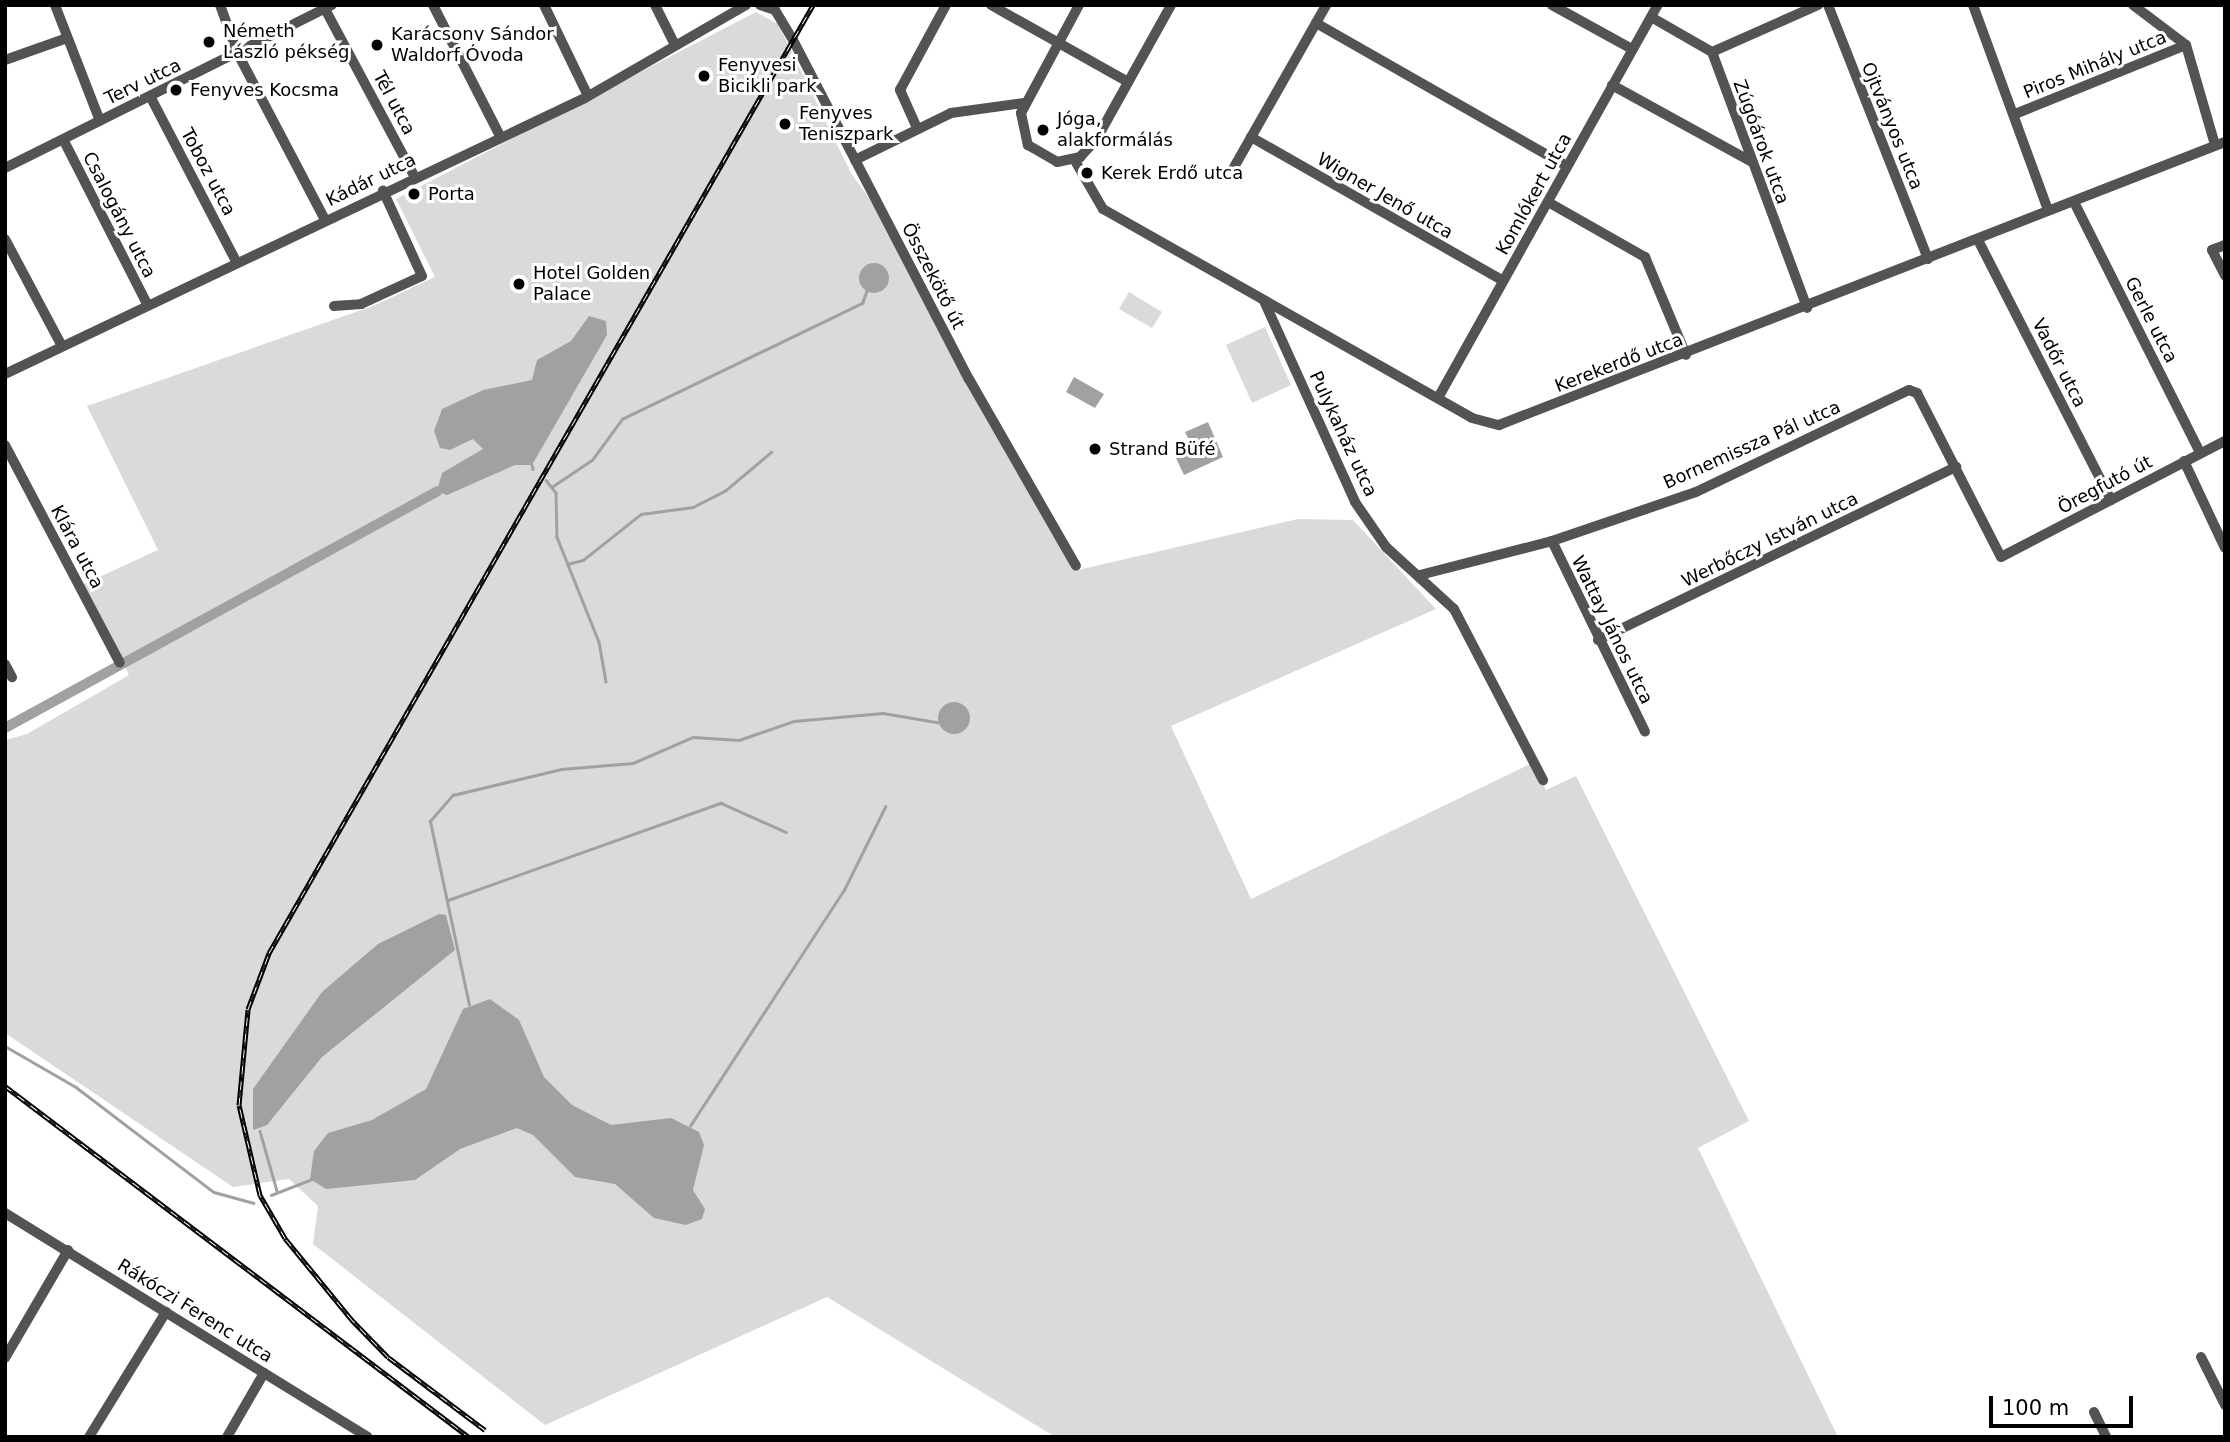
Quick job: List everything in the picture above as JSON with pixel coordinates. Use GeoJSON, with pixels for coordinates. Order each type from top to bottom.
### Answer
{"type":"FeatureCollection","features":[{"type":"Feature","properties":{"kind":"street"},"geometry":{"type":"LineString","coordinates":[[55,5],[100,121]]}},
{"type":"Feature","properties":{"kind":"street"},"geometry":{"type":"LineString","coordinates":[[220,5],[238,54],[325,220]]}},
{"type":"Feature","properties":{"kind":"street"},"geometry":{"type":"LineString","coordinates":[[433,5],[500,136]]}},
{"type":"Feature","properties":{"kind":"street"},"geometry":{"type":"LineString","coordinates":[[544,5],[588,96]]}},
{"type":"Feature","properties":{"kind":"street"},"geometry":{"type":"LineString","coordinates":[[655,5],[675,45]]}},
{"type":"Feature","properties":{"kind":"street","name":"Kádár utca"},"geometry":{"type":"LineString","coordinates":[[5,374],[147,303],[588,96],[746,5]]}},
{"type":"Feature","properties":{"kind":"street","name":"Összekötő út"},"geometry":{"type":"LineString","coordinates":[[760,5],[779,8],[975,392],[1076,566]]}},
{"type":"Feature","properties":{"kind":"street"},"geometry":{"type":"LineString","coordinates":[[917,128],[900,90],[946,5]]}},
{"type":"Feature","properties":{"kind":"street"},"geometry":{"type":"LineString","coordinates":[[991,5],[1128,82]]}},
{"type":"Feature","properties":{"kind":"street"},"geometry":{"type":"LineString","coordinates":[[1079,5],[1024,103],[1021,128],[1033,150],[1057,162],[1074,159],[1096,140],[1171,5]]}},
{"type":"Feature","properties":{"kind":"street"},"geometry":{"type":"LineString","coordinates":[[1233,169],[1326,5]]}},
{"type":"Feature","properties":{"kind":"street"},"geometry":{"type":"LineString","coordinates":[[1552,5],[1632,50]]}},
{"type":"Feature","properties":{"kind":"street","name":"Komlókert utca"},"geometry":{"type":"LineString","coordinates":[[1438,398],[1658,5]]}},
{"type":"Feature","properties":{"kind":"street"},"geometry":{"type":"LineString","coordinates":[[1651,17],[1712,52],[1818,5]]}},
{"type":"Feature","properties":{"kind":"street","name":"Ojtványos utca"},"geometry":{"type":"LineString","coordinates":[[1828,5],[1928,259]]}},
{"type":"Feature","properties":{"kind":"street"},"geometry":{"type":"LineString","coordinates":[[1973,5],[2048,210]]}},
{"type":"Feature","properties":{"kind":"street"},"geometry":{"type":"LineString","coordinates":[[2133,5],[2186,45],[2220,144]]}},
{"type":"Feature","properties":{"kind":"street","name":"Terv utca"},"geometry":{"type":"LineString","coordinates":[[5,168],[329,7]]}},
{"type":"Feature","properties":{"kind":"street","name":"Tél utca"},"geometry":{"type":"LineString","coordinates":[[329,7],[414,176]]}},
{"type":"Feature","properties":{"kind":"street"},"geometry":{"type":"LineString","coordinates":[[1316,23],[1567,166]]}},
{"type":"Feature","properties":{"kind":"street"},"geometry":{"type":"LineString","coordinates":[[5,60],[67,38]]}},
{"type":"Feature","properties":{"kind":"street","name":"Piros Mihály utca"},"geometry":{"type":"LineString","coordinates":[[2015,114],[2186,45]]}},
{"type":"Feature","properties":{"kind":"street","name":"Zúgóárok utca"},"geometry":{"type":"LineString","coordinates":[[1712,52],[1750,161],[1807,308]]}},
{"type":"Feature","properties":{"kind":"street"},"geometry":{"type":"LineString","coordinates":[[1612,85],[1750,161]]}},
{"type":"Feature","properties":{"kind":"street","name":"Toboz utca"},"geometry":{"type":"LineString","coordinates":[[150,96],[237,263]]}},
{"type":"Feature","properties":{"kind":"street"},"geometry":{"type":"LineString","coordinates":[[855,160],[951,113],[1024,103]]}},
{"type":"Feature","properties":{"kind":"street","name":"Wigner Jenő utca"},"geometry":{"type":"LineString","coordinates":[[1251,137],[1503,281]]}},
{"type":"Feature","properties":{"kind":"street","name":"Csalogány utca"},"geometry":{"type":"LineString","coordinates":[[64,141],[147,303]]}},
{"type":"Feature","properties":{"kind":"street","name":"Kerekerdő utca"},"geometry":{"type":"LineString","coordinates":[[1074,159],[1103,209],[1438,398],[1499,425],[1807,308],[2048,210],[2220,144]]}},
{"type":"Feature","properties":{"kind":"street"},"geometry":{"type":"LineString","coordinates":[[334,306],[361,304],[422,276],[383,191]]}},
{"type":"Feature","properties":{"kind":"street"},"geometry":{"type":"LineString","coordinates":[[1548,202],[1645,257],[1686,355]]}},
{"type":"Feature","properties":{"kind":"street","name":"Gerle utca"},"geometry":{"type":"LineString","coordinates":[[2074,202],[2200,453]]}},
{"type":"Feature","properties":{"kind":"street"},"geometry":{"type":"LineString","coordinates":[[5,239],[62,346]]}},
{"type":"Feature","properties":{"kind":"street","name":"Vadőr utca"},"geometry":{"type":"LineString","coordinates":[[1978,240],[2112,500]]}},
{"type":"Feature","properties":{"kind":"street"},"geometry":{"type":"LineString","coordinates":[[2225,245],[2212,250],[2225,276]]}},
{"type":"Feature","properties":{"kind":"street","name":"Pulykaház utca"},"geometry":{"type":"LineString","coordinates":[[1264,300],[1355,502],[1386,547],[1420,575],[1454,610],[1544,780]]}},
{"type":"Feature","properties":{"kind":"street","name":"Bornemissza Pál utca"},"geometry":{"type":"LineString","coordinates":[[1420,575],[1552,541],[1696,492],[1909,390],[1917,393],[2001,556]]}},
{"type":"Feature","properties":{"kind":"street","name":"Öregfutó út"},"geometry":{"type":"LineString","coordinates":[[2001,556],[2225,441]]}},
{"type":"Feature","properties":{"kind":"street","name":"Klára utca"},"geometry":{"type":"LineString","coordinates":[[5,445],[120,663]]}},
{"type":"Feature","properties":{"kind":"street"},"geometry":{"type":"LineString","coordinates":[[2184,461],[2225,548]]}},
{"type":"Feature","properties":{"kind":"street","name":"Werbőczy István utca"},"geometry":{"type":"LineString","coordinates":[[1598,640],[1956,467]]}},
{"type":"Feature","properties":{"kind":"street","name":"Wattay János utca"},"geometry":{"type":"LineString","coordinates":[[1552,541],[1645,732]]}},
{"type":"Feature","properties":{"kind":"street"},"geometry":{"type":"LineString","coordinates":[[5,664],[12,677]]}},
{"type":"Feature","properties":{"kind":"street","name":"Rákóczi Ferenc utca"},"geometry":{"type":"LineString","coordinates":[[5,1213],[367,1437]]}},
{"type":"Feature","properties":{"kind":"street"},"geometry":{"type":"LineString","coordinates":[[5,1358],[68,1250]]}},
{"type":"Feature","properties":{"kind":"street"},"geometry":{"type":"LineString","coordinates":[[89,1437],[166,1312]]}},
{"type":"Feature","properties":{"kind":"street"},"geometry":{"type":"LineString","coordinates":[[2201,1357],[2225,1405]]}},
{"type":"Feature","properties":{"kind":"street"},"geometry":{"type":"LineString","coordinates":[[228,1437],[264,1373]]}},
{"type":"Feature","properties":{"kind":"street"},"geometry":{"type":"LineString","coordinates":[[2094,1412],[2106,1437]]}},
{"type":"Feature","properties":{"kind":"shaded area"},"geometry":{"type":"Polygon","coordinates":[[[756,12],[778,24],[851,173],[894,233],[1078,570],[1298,519],[1353,520],[1436,609],[1171,726],[1251,899],[1532,763],[1546,790],[1576,776],[1749,1121],[1698,1148],[1838,1437],[1055,1437],[827,1297],[545,1425],[313,1244],[318,1206],[289,1179],[233,1187],[5,1033],[5,740],[27,734],[129,675],[84,584],[158,550],[87,406],[373,306],[435,277],[396,199],[756,12]]]}},
{"type":"Feature","properties":{"kind":"shaded area"},"geometry":{"type":"Polygon","coordinates":[[[874,263],[880,264],[888,272],[888,284],[880,292],[874,293],[868,292],[860,284],[859,278],[860,272],[868,264],[874,263]]]}},
{"type":"Feature","properties":{"kind":"shaded area"},"geometry":{"type":"Polygon","coordinates":[[[1129,292],[1162,312],[1152,328],[1119,309],[1129,292]]]}},
{"type":"Feature","properties":{"kind":"shaded area"},"geometry":{"type":"Polygon","coordinates":[[[589,316],[606,321],[607,335],[532,465],[515,465],[447,495],[437,491],[442,473],[483,449],[473,439],[450,450],[440,448],[434,431],[442,409],[483,390],[532,380],[537,360],[571,341],[589,316]]]}},
{"type":"Feature","properties":{"kind":"shaded area"},"geometry":{"type":"Polygon","coordinates":[[[1265,327],[1291,385],[1252,403],[1226,345],[1265,327]]]}},
{"type":"Feature","properties":{"kind":"shaded area"},"geometry":{"type":"Polygon","coordinates":[[[1074,377],[1104,394],[1095,408],[1066,392],[1074,377]]]}},
{"type":"Feature","properties":{"kind":"shaded area"},"geometry":{"type":"Polygon","coordinates":[[[1208,422],[1223,457],[1184,475],[1176,458],[1189,440],[1185,432],[1208,422]]]}},
{"type":"Feature","properties":{"kind":"shaded area"},"geometry":{"type":"Polygon","coordinates":[[[954,702],[965,707],[970,718],[965,729],[954,734],[943,729],[938,718],[943,707],[954,702]]]}},
{"type":"Feature","properties":{"kind":"shaded area"},"geometry":{"type":"Polygon","coordinates":[[[439,914],[446,915],[455,950],[322,1057],[267,1125],[253,1130],[253,1089],[322,992],[378,944],[439,914]]]}},
{"type":"Feature","properties":{"kind":"shaded area"},"geometry":{"type":"Polygon","coordinates":[[[490,999],[519,1020],[544,1077],[572,1105],[611,1125],[671,1118],[699,1132],[704,1145],[693,1190],[705,1209],[702,1219],[686,1225],[654,1218],[615,1184],[575,1177],[533,1135],[517,1128],[460,1149],[415,1180],[326,1189],[310,1179],[314,1151],[328,1133],[372,1120],[426,1089],[463,1009],[490,999]]]}},
{"type":"Feature","properties":{"kind":"waterway"},"geometry":{"type":"LineString","coordinates":[[553,486],[592,460],[622,419],[862,303],[867,290]]}},
{"type":"Feature","properties":{"kind":"waterway"},"geometry":{"type":"LineString","coordinates":[[567,564],[583,560],[641,514],[693,507],[726,490],[771,452]]}},
{"type":"Feature","properties":{"kind":"waterway"},"geometry":{"type":"LineString","coordinates":[[532,465],[533,469]]}},
{"type":"Feature","properties":{"kind":"waterway"},"geometry":{"type":"LineString","coordinates":[[546,480],[556,493],[557,537],[599,642],[606,681]]}},
{"type":"Feature","properties":{"kind":"waterway"},"geometry":{"type":"LineString","coordinates":[[5,728],[437,491]]}},
{"type":"Feature","properties":{"kind":"waterway"},"geometry":{"type":"LineString","coordinates":[[469,1005],[430,821],[453,795],[561,769],[633,763],[693,737],[739,740],[794,721],[883,713],[937,722]]}},
{"type":"Feature","properties":{"kind":"waterway"},"geometry":{"type":"LineString","coordinates":[[448,900],[721,803],[786,832]]}},
{"type":"Feature","properties":{"kind":"waterway"},"geometry":{"type":"LineString","coordinates":[[690,1126],[844,890],[885,807]]}},
{"type":"Feature","properties":{"kind":"waterway"},"geometry":{"type":"LineString","coordinates":[[5,1046],[76,1087],[214,1192],[254,1203]]}},
{"type":"Feature","properties":{"kind":"waterway"},"geometry":{"type":"LineString","coordinates":[[260,1131],[277,1191]]}},
{"type":"Feature","properties":{"kind":"waterway"},"geometry":{"type":"LineString","coordinates":[[271,1195],[312,1179]]}},
{"type":"Feature","properties":{"kind":"railway"},"geometry":{"type":"LineString","coordinates":[[485,1430],[388,1357],[352,1320],[285,1238],[260,1195],[239,1105],[248,1009],[269,953],[813,5]]}},
{"type":"Feature","properties":{"kind":"railway"},"geometry":{"type":"LineString","coordinates":[[5,1086],[469,1437]]}},
{"type":"Feature","properties":{"kind":"place","name":"Németh László pékség"},"geometry":{"type":"Point","coordinates":[209,42]}},
{"type":"Feature","properties":{"kind":"place","name":"Karácsony Sándor Waldorf Óvoda"},"geometry":{"type":"Point","coordinates":[377,45]}},
{"type":"Feature","properties":{"kind":"place","name":"Fenyvesi Bicikli park"},"geometry":{"type":"Point","coordinates":[704,76]}},
{"type":"Feature","properties":{"kind":"place","name":"Fenyves Kocsma"},"geometry":{"type":"Point","coordinates":[176,90]}},
{"type":"Feature","properties":{"kind":"place","name":"Fenyves Teniszpark"},"geometry":{"type":"Point","coordinates":[785,124]}},
{"type":"Feature","properties":{"kind":"place","name":"Jóga, alakformálás"},"geometry":{"type":"Point","coordinates":[1043,130]}},
{"type":"Feature","properties":{"kind":"place","name":"Kerek Erdő utca"},"geometry":{"type":"Point","coordinates":[1087,173]}},
{"type":"Feature","properties":{"kind":"place","name":"Porta"},"geometry":{"type":"Point","coordinates":[414,194]}},
{"type":"Feature","properties":{"kind":"place","name":"Hotel Golden Palace"},"geometry":{"type":"Point","coordinates":[519,284]}},
{"type":"Feature","properties":{"kind":"place","name":"Strand Büfé"},"geometry":{"type":"Point","coordinates":[1095,449]}}]}
